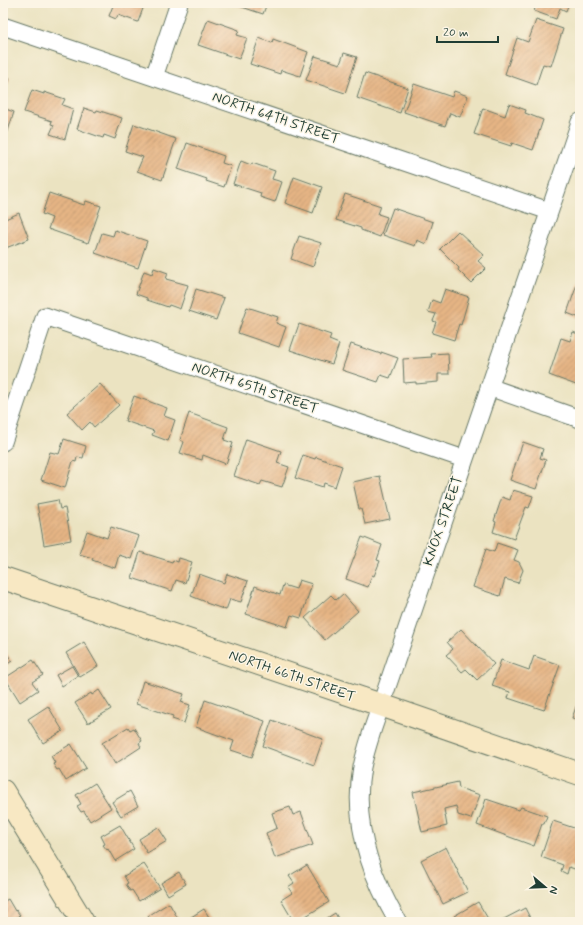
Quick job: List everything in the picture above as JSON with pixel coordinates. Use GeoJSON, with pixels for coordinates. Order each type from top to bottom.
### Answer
{"type":"FeatureCollection","features":[{"type":"Feature","properties":{"kind":"street"},"geometry":{"type":"LineString","coordinates":[[154,77],[179,3]]}},
{"type":"Feature","properties":{"kind":"street","name":"NORTH 64TH STREET"},"geometry":{"type":"LineString","coordinates":[[3,26],[549,211]]}},
{"type":"Feature","properties":{"kind":"street","name":"KNOX STREET"},"geometry":{"type":"LineString","coordinates":[[398,922],[385,900],[370,864],[363,840],[359,798],[362,767],[380,705],[580,122]]}},
{"type":"Feature","properties":{"kind":"street","name":"NORTH 65TH STREET"},"geometry":{"type":"LineString","coordinates":[[3,442],[45,316],[464,459]]}},
{"type":"Feature","properties":{"kind":"street"},"geometry":{"type":"LineString","coordinates":[[489,387],[580,419]]}},
{"type":"Feature","properties":{"kind":"street","name":"NORTH 66TH STREET"},"geometry":{"type":"LineString","coordinates":[[3,578],[580,774]]}},
{"type":"Feature","properties":{"kind":"street"},"geometry":{"type":"LineString","coordinates":[[3,791],[84,922]]}},
{"type":"Feature","properties":{"kind":"building"},"geometry":{"type":"Polygon","coordinates":[[[114,3],[145,3],[138,22],[118,15],[116,19],[109,16],[114,3]]]}},
{"type":"Feature","properties":{"kind":"building"},"geometry":{"type":"Polygon","coordinates":[[[237,3],[267,3],[263,14],[236,5],[237,3]]]}},
{"type":"Feature","properties":{"kind":"building"},"geometry":{"type":"Polygon","coordinates":[[[537,3],[569,3],[566,11],[560,8],[556,19],[534,11],[537,3]]]}},
{"type":"Feature","properties":{"kind":"building"},"geometry":{"type":"Polygon","coordinates":[[[208,19],[239,30],[237,35],[247,38],[239,59],[198,45],[208,19]]]}},
{"type":"Feature","properties":{"kind":"building"},"geometry":{"type":"Polygon","coordinates":[[[536,20],[563,29],[551,66],[543,64],[536,85],[505,74],[517,38],[528,42],[536,20]]]}},
{"type":"Feature","properties":{"kind":"building"},"geometry":{"type":"Polygon","coordinates":[[[259,38],[272,43],[273,39],[308,52],[300,76],[281,70],[280,74],[250,64],[259,38]]]}},
{"type":"Feature","properties":{"kind":"building"},"geometry":{"type":"Polygon","coordinates":[[[344,53],[357,57],[345,93],[306,80],[315,56],[340,64],[344,53]]]}},
{"type":"Feature","properties":{"kind":"building"},"geometry":{"type":"Polygon","coordinates":[[[365,73],[408,88],[400,113],[357,98],[365,73]]]}},
{"type":"Feature","properties":{"kind":"building"},"geometry":{"type":"Polygon","coordinates":[[[3,76],[10,78],[3,97],[3,76]]]}},
{"type":"Feature","properties":{"kind":"building"},"geometry":{"type":"Polygon","coordinates":[[[414,84],[452,97],[454,91],[468,96],[460,117],[450,113],[445,126],[404,112],[414,84]]]}},
{"type":"Feature","properties":{"kind":"building"},"geometry":{"type":"Polygon","coordinates":[[[32,90],[44,94],[44,92],[65,99],[62,105],[73,109],[65,139],[50,134],[54,125],[51,124],[52,121],[24,112],[32,90]]]}},
{"type":"Feature","properties":{"kind":"building"},"geometry":{"type":"Polygon","coordinates":[[[509,104],[526,110],[525,113],[543,120],[533,150],[512,143],[511,146],[474,134],[483,108],[505,116],[509,104]]]}},
{"type":"Feature","properties":{"kind":"building"},"geometry":{"type":"Polygon","coordinates":[[[3,108],[14,112],[7,134],[3,133],[3,108]]]}},
{"type":"Feature","properties":{"kind":"building"},"geometry":{"type":"Polygon","coordinates":[[[84,108],[96,112],[97,110],[122,118],[115,139],[104,135],[103,138],[77,129],[84,108]]]}},
{"type":"Feature","properties":{"kind":"building"},"geometry":{"type":"Polygon","coordinates":[[[134,124],[176,139],[162,180],[137,171],[143,157],[125,151],[134,124]]]}},
{"type":"Feature","properties":{"kind":"building"},"geometry":{"type":"Polygon","coordinates":[[[187,143],[224,156],[222,163],[231,166],[224,187],[206,181],[207,179],[178,169],[187,143]]]}},
{"type":"Feature","properties":{"kind":"building"},"geometry":{"type":"Polygon","coordinates":[[[241,161],[275,171],[272,179],[282,182],[275,202],[260,197],[261,193],[233,184],[241,161]]]}},
{"type":"Feature","properties":{"kind":"building"},"geometry":{"type":"Polygon","coordinates":[[[294,177],[322,187],[313,213],[285,203],[294,177]]]}},
{"type":"Feature","properties":{"kind":"building"},"geometry":{"type":"Polygon","coordinates":[[[49,193],[84,205],[86,201],[101,206],[88,243],[48,229],[52,218],[42,214],[49,193]]]}},
{"type":"Feature","properties":{"kind":"building"},"geometry":{"type":"Polygon","coordinates":[[[345,194],[381,206],[378,214],[387,217],[380,237],[361,230],[361,228],[336,220],[345,194]]]}},
{"type":"Feature","properties":{"kind":"building"},"geometry":{"type":"Polygon","coordinates":[[[393,208],[433,222],[426,244],[417,240],[415,246],[383,235],[393,208]]]}},
{"type":"Feature","properties":{"kind":"building"},"geometry":{"type":"Polygon","coordinates":[[[19,213],[29,239],[3,249],[3,220],[19,213]]]}},
{"type":"Feature","properties":{"kind":"building"},"geometry":{"type":"Polygon","coordinates":[[[115,230],[147,241],[138,268],[95,253],[102,233],[113,236],[115,230]]]}},
{"type":"Feature","properties":{"kind":"building"},"geometry":{"type":"Polygon","coordinates":[[[458,231],[484,255],[478,261],[486,268],[471,283],[458,270],[459,268],[440,249],[458,231]]]}},
{"type":"Feature","properties":{"kind":"building"},"geometry":{"type":"Polygon","coordinates":[[[299,236],[321,243],[313,267],[291,259],[299,236]]]}},
{"type":"Feature","properties":{"kind":"building"},"geometry":{"type":"Polygon","coordinates":[[[154,268],[168,273],[166,279],[188,285],[180,309],[169,305],[168,307],[147,300],[147,298],[136,294],[144,271],[152,274],[154,268]]]}},
{"type":"Feature","properties":{"kind":"building"},"geometry":{"type":"Polygon","coordinates":[[[580,276],[580,318],[567,313],[580,276]]]}},
{"type":"Feature","properties":{"kind":"building"},"geometry":{"type":"Polygon","coordinates":[[[196,289],[224,298],[216,320],[189,311],[196,289]]]}},
{"type":"Feature","properties":{"kind":"building"},"geometry":{"type":"Polygon","coordinates":[[[445,289],[469,297],[461,325],[459,324],[454,340],[432,333],[436,322],[433,321],[436,314],[428,312],[432,300],[440,303],[445,289]]]}},
{"type":"Feature","properties":{"kind":"building"},"geometry":{"type":"Polygon","coordinates":[[[247,307],[278,317],[276,323],[286,327],[279,347],[238,333],[247,307]]]}},
{"type":"Feature","properties":{"kind":"building"},"geometry":{"type":"Polygon","coordinates":[[[299,324],[331,335],[329,340],[339,344],[332,364],[290,350],[299,324]]]}},
{"type":"Feature","properties":{"kind":"building"},"geometry":{"type":"Polygon","coordinates":[[[573,332],[580,335],[580,372],[576,385],[549,375],[561,338],[570,341],[573,332]]]}},
{"type":"Feature","properties":{"kind":"building"},"geometry":{"type":"Polygon","coordinates":[[[351,344],[398,358],[390,378],[381,375],[378,382],[342,370],[351,344]]]}},
{"type":"Feature","properties":{"kind":"building"},"geometry":{"type":"Polygon","coordinates":[[[448,353],[449,374],[438,374],[438,382],[416,384],[416,382],[404,383],[403,359],[432,357],[431,354],[448,353]]]}},
{"type":"Feature","properties":{"kind":"building"},"geometry":{"type":"Polygon","coordinates":[[[100,384],[119,405],[94,427],[90,422],[82,430],[67,413],[100,384]]]}},
{"type":"Feature","properties":{"kind":"building"},"geometry":{"type":"Polygon","coordinates":[[[134,396],[167,408],[164,416],[175,420],[168,441],[152,435],[154,431],[125,421],[134,396]]]}},
{"type":"Feature","properties":{"kind":"building"},"geometry":{"type":"Polygon","coordinates":[[[189,413],[228,427],[224,440],[233,443],[226,464],[203,455],[202,460],[180,453],[184,442],[180,440],[189,413]]]}},
{"type":"Feature","properties":{"kind":"building"},"geometry":{"type":"Polygon","coordinates":[[[64,439],[86,446],[83,458],[77,457],[76,462],[73,461],[65,488],[41,480],[50,452],[59,454],[64,439]]]}},
{"type":"Feature","properties":{"kind":"building"},"geometry":{"type":"Polygon","coordinates":[[[246,439],[281,451],[277,463],[289,467],[282,487],[262,481],[260,485],[234,476],[246,439]]]}},
{"type":"Feature","properties":{"kind":"building"},"geometry":{"type":"Polygon","coordinates":[[[523,442],[543,449],[540,458],[546,460],[536,489],[510,480],[523,442]]]}},
{"type":"Feature","properties":{"kind":"building"},"geometry":{"type":"Polygon","coordinates":[[[303,455],[315,459],[316,457],[342,466],[335,487],[324,483],[323,487],[295,478],[303,455]]]}},
{"type":"Feature","properties":{"kind":"building"},"geometry":{"type":"Polygon","coordinates":[[[380,476],[390,519],[365,524],[361,509],[359,509],[353,482],[380,476]]]}},
{"type":"Feature","properties":{"kind":"building"},"geometry":{"type":"Polygon","coordinates":[[[513,490],[533,496],[529,508],[526,507],[514,539],[493,532],[496,522],[494,521],[502,497],[510,500],[513,490]]]}},
{"type":"Feature","properties":{"kind":"building"},"geometry":{"type":"Polygon","coordinates":[[[58,500],[60,509],[65,508],[71,540],[44,545],[37,504],[58,500]]]}},
{"type":"Feature","properties":{"kind":"building"},"geometry":{"type":"Polygon","coordinates":[[[111,527],[139,536],[131,559],[119,555],[115,568],[92,560],[93,558],[79,554],[87,531],[107,538],[111,527]]]}},
{"type":"Feature","properties":{"kind":"building"},"geometry":{"type":"Polygon","coordinates":[[[362,537],[382,545],[377,560],[380,561],[374,576],[372,575],[368,587],[346,579],[362,537]]]}},
{"type":"Feature","properties":{"kind":"building"},"geometry":{"type":"Polygon","coordinates":[[[497,543],[518,550],[514,560],[519,562],[523,570],[518,583],[505,579],[500,596],[473,587],[486,549],[494,552],[497,543]]]}},
{"type":"Feature","properties":{"kind":"building"},"geometry":{"type":"Polygon","coordinates":[[[140,552],[172,562],[173,560],[178,562],[179,558],[192,562],[185,583],[176,580],[172,591],[132,578],[140,552]]]}},
{"type":"Feature","properties":{"kind":"building"},"geometry":{"type":"Polygon","coordinates":[[[199,574],[224,583],[227,574],[248,581],[241,602],[230,599],[226,610],[191,596],[199,574]]]}},
{"type":"Feature","properties":{"kind":"building"},"geometry":{"type":"Polygon","coordinates":[[[299,580],[312,584],[301,618],[291,615],[287,627],[246,614],[255,586],[280,595],[283,585],[296,589],[299,580]]]}},
{"type":"Feature","properties":{"kind":"building"},"geometry":{"type":"Polygon","coordinates":[[[343,594],[358,611],[325,640],[305,618],[331,595],[336,600],[343,594]]]}},
{"type":"Feature","properties":{"kind":"building"},"geometry":{"type":"Polygon","coordinates":[[[461,629],[494,664],[477,680],[466,669],[462,672],[446,655],[453,649],[447,642],[461,629]]]}},
{"type":"Feature","properties":{"kind":"building"},"geometry":{"type":"Polygon","coordinates":[[[3,634],[7,640],[3,642],[3,634]]]}},
{"type":"Feature","properties":{"kind":"building"},"geometry":{"type":"Polygon","coordinates":[[[84,642],[98,666],[80,677],[66,653],[84,642]]]}},
{"type":"Feature","properties":{"kind":"building"},"geometry":{"type":"Polygon","coordinates":[[[3,648],[12,661],[3,667],[3,648]]]}},
{"type":"Feature","properties":{"kind":"building"},"geometry":{"type":"Polygon","coordinates":[[[534,656],[560,665],[544,710],[508,698],[510,692],[492,686],[501,660],[529,670],[534,656]]]}},
{"type":"Feature","properties":{"kind":"building"},"geometry":{"type":"Polygon","coordinates":[[[33,660],[43,675],[32,682],[38,690],[20,702],[5,678],[33,660]]]}},
{"type":"Feature","properties":{"kind":"building"},"geometry":{"type":"Polygon","coordinates":[[[72,666],[78,676],[62,686],[56,675],[72,666]]]}},
{"type":"Feature","properties":{"kind":"building"},"geometry":{"type":"Polygon","coordinates":[[[143,681],[184,694],[181,702],[190,705],[184,723],[172,719],[173,716],[136,704],[143,681]]]}},
{"type":"Feature","properties":{"kind":"building"},"geometry":{"type":"Polygon","coordinates":[[[99,690],[111,709],[88,723],[75,703],[99,690]]]}},
{"type":"Feature","properties":{"kind":"building"},"geometry":{"type":"Polygon","coordinates":[[[580,696],[580,721],[572,718],[580,696]]]}},
{"type":"Feature","properties":{"kind":"building"},"geometry":{"type":"Polygon","coordinates":[[[205,700],[265,721],[252,757],[231,750],[234,741],[196,727],[205,700]]]}},
{"type":"Feature","properties":{"kind":"building"},"geometry":{"type":"Polygon","coordinates":[[[48,706],[63,731],[43,743],[28,719],[48,706]]]}},
{"type":"Feature","properties":{"kind":"building"},"geometry":{"type":"Polygon","coordinates":[[[272,720],[323,739],[314,765],[263,746],[272,720]]]}},
{"type":"Feature","properties":{"kind":"building"},"geometry":{"type":"Polygon","coordinates":[[[128,727],[130,730],[134,728],[142,741],[139,743],[141,747],[115,764],[102,743],[128,727]]]}},
{"type":"Feature","properties":{"kind":"building"},"geometry":{"type":"Polygon","coordinates":[[[71,744],[86,768],[66,781],[59,769],[57,770],[53,764],[55,763],[51,756],[71,744]]]}},
{"type":"Feature","properties":{"kind":"building"},"geometry":{"type":"Polygon","coordinates":[[[458,782],[459,788],[480,795],[471,819],[458,815],[456,806],[444,809],[447,826],[422,832],[413,792],[458,782]]]}},
{"type":"Feature","properties":{"kind":"building"},"geometry":{"type":"Polygon","coordinates":[[[95,783],[111,808],[90,821],[84,811],[81,812],[77,806],[81,804],[76,795],[95,783]]]}},
{"type":"Feature","properties":{"kind":"building"},"geometry":{"type":"Polygon","coordinates":[[[130,791],[138,806],[121,816],[112,802],[130,791]]]}},
{"type":"Feature","properties":{"kind":"building"},"geometry":{"type":"Polygon","coordinates":[[[486,799],[519,810],[521,807],[547,816],[544,824],[542,824],[534,846],[477,825],[486,799]]]}},
{"type":"Feature","properties":{"kind":"building"},"geometry":{"type":"Polygon","coordinates":[[[290,807],[293,815],[301,812],[313,845],[275,858],[266,833],[277,828],[272,813],[290,807]]]}},
{"type":"Feature","properties":{"kind":"building"},"geometry":{"type":"Polygon","coordinates":[[[553,821],[580,830],[580,871],[569,867],[567,874],[561,871],[563,865],[541,857],[553,821]]]}},
{"type":"Feature","properties":{"kind":"building"},"geometry":{"type":"Polygon","coordinates":[[[120,825],[134,849],[115,861],[108,849],[107,850],[103,845],[105,844],[101,836],[120,825]]]}},
{"type":"Feature","properties":{"kind":"building"},"geometry":{"type":"Polygon","coordinates":[[[158,827],[167,841],[147,853],[139,839],[158,827]]]}},
{"type":"Feature","properties":{"kind":"building"},"geometry":{"type":"Polygon","coordinates":[[[446,847],[468,892],[443,904],[421,860],[446,847]]]}},
{"type":"Feature","properties":{"kind":"building"},"geometry":{"type":"Polygon","coordinates":[[[144,864],[160,888],[139,901],[132,890],[130,891],[124,876],[144,864]]]}},
{"type":"Feature","properties":{"kind":"building"},"geometry":{"type":"Polygon","coordinates":[[[307,865],[329,902],[294,922],[281,900],[292,893],[288,887],[294,883],[289,876],[307,865]]]}},
{"type":"Feature","properties":{"kind":"building"},"geometry":{"type":"Polygon","coordinates":[[[179,872],[186,884],[168,895],[161,883],[179,872]]]}},
{"type":"Feature","properties":{"kind":"building"},"geometry":{"type":"Polygon","coordinates":[[[8,899],[15,911],[16,910],[20,915],[18,916],[22,922],[3,922],[3,902],[8,899]]]}},
{"type":"Feature","properties":{"kind":"building"},"geometry":{"type":"Polygon","coordinates":[[[478,902],[490,922],[458,922],[454,916],[478,902]]]}},
{"type":"Feature","properties":{"kind":"building"},"geometry":{"type":"Polygon","coordinates":[[[169,903],[180,922],[152,922],[148,916],[169,903]]]}},
{"type":"Feature","properties":{"kind":"building"},"geometry":{"type":"Polygon","coordinates":[[[525,908],[532,922],[503,922],[502,920],[525,908]]]}},
{"type":"Feature","properties":{"kind":"building"},"geometry":{"type":"Polygon","coordinates":[[[204,909],[212,922],[183,922],[204,909]]]}},
{"type":"Feature","properties":{"kind":"building"},"geometry":{"type":"Polygon","coordinates":[[[335,913],[340,922],[321,922],[335,913]]]}}]}
